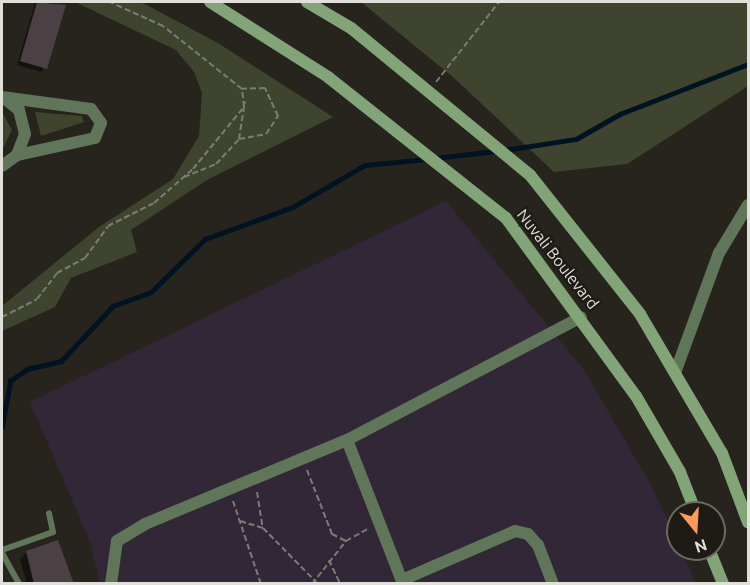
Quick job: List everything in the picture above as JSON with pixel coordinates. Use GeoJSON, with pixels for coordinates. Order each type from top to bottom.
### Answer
{"type":"FeatureCollection","features":[{"type":"Feature","properties":{"kind":"main road","name":"Nuvali Boulevard"},"geometry":{"type":"LineString","coordinates":[[210,2],[328,77],[413,147],[465,182],[506,218],[581,317],[636,396],[680,472],[691,501]]}},
{"type":"Feature","properties":{"kind":"main road","name":"Nuvali Boulevard"},"geometry":{"type":"LineString","coordinates":[[307,2],[351,28],[531,175],[640,314],[722,453],[748,522]]}},
{"type":"Feature","properties":{"kind":"main road"},"geometry":{"type":"LineString","coordinates":[[714,561],[723,584]]}},
{"type":"Feature","properties":{"kind":"street"},"geometry":{"type":"LineString","coordinates":[[2,97],[23,122],[17,155]]}},
{"type":"Feature","properties":{"kind":"street"},"geometry":{"type":"LineString","coordinates":[[2,97],[91,109],[101,123],[95,138],[17,155],[2,166]]}},
{"type":"Feature","properties":{"kind":"street"},"geometry":{"type":"LineString","coordinates":[[675,374],[719,253],[748,205]]}},
{"type":"Feature","properties":{"kind":"street"},"geometry":{"type":"LineString","coordinates":[[111,584],[117,541],[145,524],[230,491],[347,440],[581,317]]}},
{"type":"Feature","properties":{"kind":"street"},"geometry":{"type":"LineString","coordinates":[[347,440],[403,582],[515,531],[528,534],[538,545],[553,584]]}},
{"type":"Feature","properties":{"kind":"lane"},"geometry":{"type":"LineString","coordinates":[[19,584],[2,552],[53,532],[49,513]]}},
{"type":"Feature","properties":{"kind":"path"},"geometry":{"type":"LineString","coordinates":[[110,2],[164,26],[242,89],[246,118],[239,139],[216,164],[183,178]]}},
{"type":"Feature","properties":{"kind":"path"},"geometry":{"type":"LineString","coordinates":[[429,91],[499,2]]}},
{"type":"Feature","properties":{"kind":"path"},"geometry":{"type":"LineString","coordinates":[[239,139],[266,134],[278,116],[265,88],[242,89]]}},
{"type":"Feature","properties":{"kind":"path"},"geometry":{"type":"LineString","coordinates":[[2,318],[37,299],[57,273],[85,258],[108,226],[154,203],[183,178],[239,116],[244,95]]}},
{"type":"Feature","properties":{"kind":"path"},"geometry":{"type":"LineString","coordinates":[[302,459],[332,534],[346,541]]}},
{"type":"Feature","properties":{"kind":"path"},"geometry":{"type":"LineString","coordinates":[[255,480],[263,528]]}},
{"type":"Feature","properties":{"kind":"path"},"geometry":{"type":"LineString","coordinates":[[230,491],[261,584]]}},
{"type":"Feature","properties":{"kind":"path"},"geometry":{"type":"LineString","coordinates":[[240,521],[263,528],[313,582],[318,584]]}},
{"type":"Feature","properties":{"kind":"path"},"geometry":{"type":"LineString","coordinates":[[313,582],[346,541],[379,522]]}},
{"type":"Feature","properties":{"kind":"path"},"geometry":{"type":"LineString","coordinates":[[329,560],[340,584]]}},
{"type":"Feature","properties":{"kind":"shaded area"},"geometry":{"type":"Polygon","coordinates":[[[446,201],[584,370],[651,485],[666,518],[666,561],[686,561],[696,583],[100,583],[90,542],[30,402],[446,201]]]}},
{"type":"Feature","properties":{"kind":"green space"},"geometry":{"type":"Polygon","coordinates":[[[75,2],[141,2],[218,43],[333,117],[207,180],[131,230],[137,252],[71,278],[55,307],[2,331],[2,306],[99,227],[173,179],[199,136],[202,93],[194,72],[176,50],[75,2]]]}},
{"type":"Feature","properties":{"kind":"green space"},"geometry":{"type":"Polygon","coordinates":[[[361,2],[748,2],[748,86],[627,164],[554,172],[453,77],[361,2]]]}},
{"type":"Feature","properties":{"kind":"green space"},"geometry":{"type":"Polygon","coordinates":[[[2,112],[12,130],[2,150],[2,112]]]}},
{"type":"Feature","properties":{"kind":"green space"},"geometry":{"type":"Polygon","coordinates":[[[35,112],[82,116],[84,122],[41,136],[35,112]]]}},
{"type":"Feature","properties":{"kind":"building"},"geometry":{"type":"Polygon","coordinates":[[[37,2],[66,5],[47,69],[20,61],[37,2]]]}},
{"type":"Feature","properties":{"kind":"building"},"geometry":{"type":"Polygon","coordinates":[[[58,540],[74,584],[34,584],[26,551],[58,540]]]}},
{"type":"Feature","properties":{"kind":"waterway"},"geometry":{"type":"LineString","coordinates":[[504,150],[576,139],[620,114],[748,64]]}},
{"type":"Feature","properties":{"kind":"waterway"},"geometry":{"type":"LineString","coordinates":[[435,158],[496,151]]}},
{"type":"Feature","properties":{"kind":"waterway"},"geometry":{"type":"LineString","coordinates":[[2,427],[10,381],[27,369],[61,361],[113,306],[151,292],[205,239],[293,207],[365,165],[427,159]]}}]}
